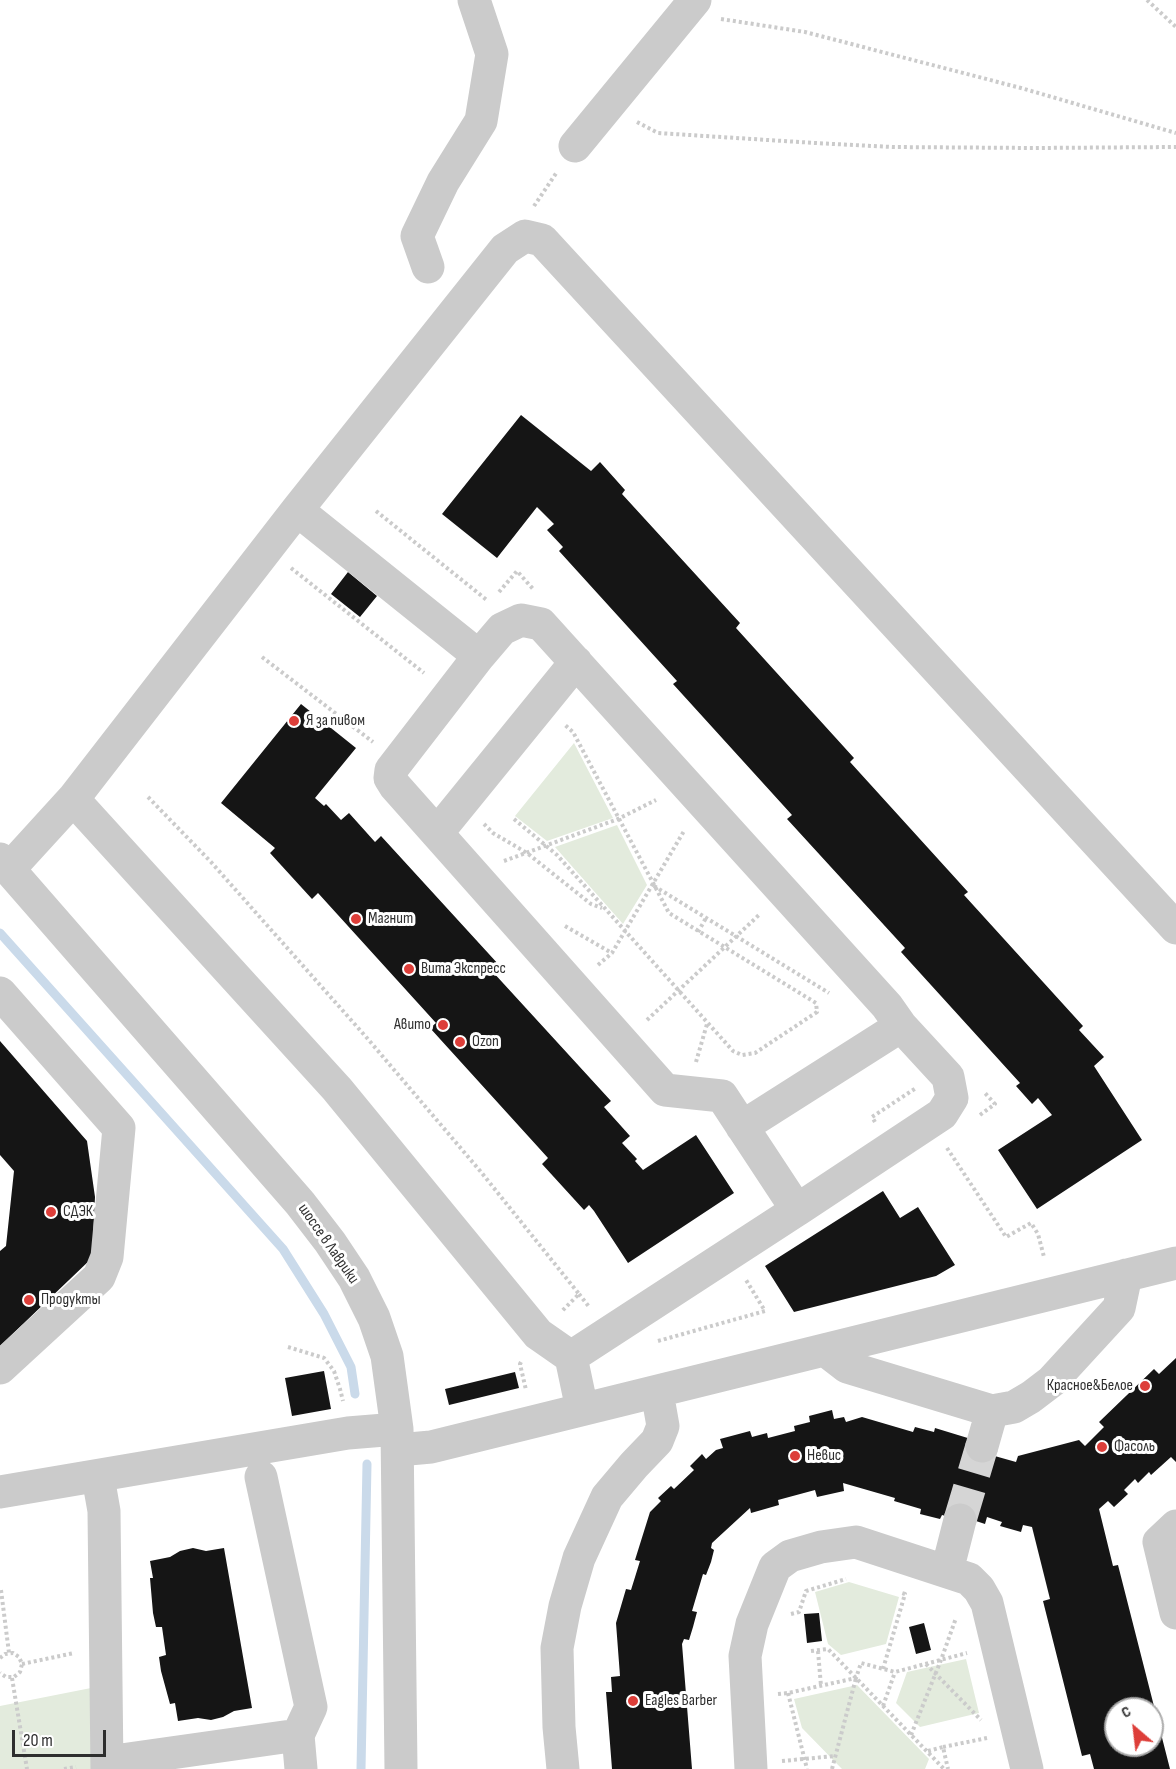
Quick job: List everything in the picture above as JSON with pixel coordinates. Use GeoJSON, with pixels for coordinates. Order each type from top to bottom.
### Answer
{"type":"FeatureCollection","features":[{"type":"Feature","properties":{"kind":"street"},"geometry":{"type":"LineString","coordinates":[[428,267],[417,237],[443,182],[481,121],[485,98],[492,54],[474,0]]}},
{"type":"Feature","properties":{"kind":"street"},"geometry":{"type":"LineString","coordinates":[[574,146],[690,7]]}},
{"type":"Feature","properties":{"kind":"street"},"geometry":{"type":"LineString","coordinates":[[4,864],[73,799],[297,510],[505,249],[525,236],[542,240],[1176,928]]}},
{"type":"Feature","properties":{"kind":"street"},"geometry":{"type":"LineString","coordinates":[[297,510],[479,656]]}},
{"type":"Feature","properties":{"kind":"street"},"geometry":{"type":"LineString","coordinates":[[571,1357],[797,1210],[942,1114],[952,1098],[948,1077],[541,624],[521,620],[502,629],[391,770],[390,778],[665,1090],[722,1096],[797,1210]]}},
{"type":"Feature","properties":{"kind":"street"},"geometry":{"type":"LineString","coordinates":[[437,833],[576,662]]}},
{"type":"Feature","properties":{"kind":"street"},"geometry":{"type":"LineString","coordinates":[[73,799],[337,1089],[538,1334],[571,1357],[582,1409]]}},
{"type":"Feature","properties":{"kind":"street","name":"шоссе в Лаврики"},"geometry":{"type":"LineString","coordinates":[[4,864],[300,1203],[354,1278],[374,1318],[387,1356],[397,1440],[401,1769]]}},
{"type":"Feature","properties":{"kind":"street"},"geometry":{"type":"LineString","coordinates":[[0,993],[119,1128],[107,1257],[99,1277],[0,1368]]}},
{"type":"Feature","properties":{"kind":"street"},"geometry":{"type":"LineString","coordinates":[[742,1127],[901,1026]]}},
{"type":"Feature","properties":{"kind":"street"},"geometry":{"type":"LineString","coordinates":[[0,1492],[348,1433],[431,1447],[1176,1263]]}},
{"type":"Feature","properties":{"kind":"street"},"geometry":{"type":"LineString","coordinates":[[825,1350],[847,1367],[992,1411],[1014,1407],[1052,1381],[1119,1308],[1126,1275]]}},
{"type":"Feature","properties":{"kind":"street"},"geometry":{"type":"LineString","coordinates":[[562,1769],[557,1648],[565,1606],[579,1558],[607,1497],[657,1442],[663,1426],[657,1392]]}},
{"type":"Feature","properties":{"kind":"street"},"geometry":{"type":"LineString","coordinates":[[982,1446],[992,1411]]}},
{"type":"Feature","properties":{"kind":"street"},"geometry":{"type":"LineString","coordinates":[[98,1477],[104,1511],[107,1766],[298,1735]]}},
{"type":"Feature","properties":{"kind":"street"},"geometry":{"type":"LineString","coordinates":[[261,1477],[311,1707],[298,1735],[301,1769]]}},
{"type":"Feature","properties":{"kind":"street"},"geometry":{"type":"LineString","coordinates":[[958,1575],[960,1520]]}},
{"type":"Feature","properties":{"kind":"street"},"geometry":{"type":"LineString","coordinates":[[1176,1526],[1159,1542],[1176,1612]]}},
{"type":"Feature","properties":{"kind":"street"},"geometry":{"type":"LineString","coordinates":[[750,1766],[745,1656],[752,1624],[775,1567],[790,1556],[821,1547],[856,1542],[958,1575],[979,1589],[987,1603],[997,1646],[1007,1734],[1027,1769]]}},
{"type":"Feature","properties":{"kind":"path"},"geometry":{"type":"LineString","coordinates":[[1147,0],[1176,27]]}},
{"type":"Feature","properties":{"kind":"path"},"geometry":{"type":"LineString","coordinates":[[690,7],[805,32],[1021,88],[1176,133]]}},
{"type":"Feature","properties":{"kind":"path"},"geometry":{"type":"LineString","coordinates":[[607,107],[658,133],[892,147],[1176,147]]}},
{"type":"Feature","properties":{"kind":"path"},"geometry":{"type":"LineString","coordinates":[[533,208],[574,146]]}},
{"type":"Feature","properties":{"kind":"path"},"geometry":{"type":"LineString","coordinates":[[262,657],[380,748]]}},
{"type":"Feature","properties":{"kind":"path"},"geometry":{"type":"LineString","coordinates":[[514,819],[557,855],[733,1050],[742,1055],[755,1053],[817,1012],[816,1003],[669,914],[573,732],[542,704]]}},
{"type":"Feature","properties":{"kind":"path"},"geometry":{"type":"LineString","coordinates":[[472,873],[694,793]]}},
{"type":"Feature","properties":{"kind":"path"},"geometry":{"type":"LineString","coordinates":[[574,987],[612,953],[652,885],[694,793]]}},
{"type":"Feature","properties":{"kind":"path"},"geometry":{"type":"LineString","coordinates":[[148,797],[212,862],[368,1038],[481,1172],[579,1294],[538,1334],[520,1364],[527,1394]]}},
{"type":"Feature","properties":{"kind":"path"},"geometry":{"type":"LineString","coordinates":[[461,803],[493,833],[527,853],[591,904],[604,909]]}},
{"type":"Feature","properties":{"kind":"path"},"geometry":{"type":"LineString","coordinates":[[652,885],[843,1002],[855,999],[871,989]]}},
{"type":"Feature","properties":{"kind":"path"},"geometry":{"type":"LineString","coordinates":[[623,1042],[783,892]]}},
{"type":"Feature","properties":{"kind":"path"},"geometry":{"type":"LineString","coordinates":[[698,932],[706,918]]}},
{"type":"Feature","properties":{"kind":"path"},"geometry":{"type":"LineString","coordinates":[[942,1140],[1006,1237],[1031,1223],[1038,1234],[1044,1257]]}},
{"type":"Feature","properties":{"kind":"path"},"geometry":{"type":"LineString","coordinates":[[288,1347],[324,1358],[334,1371],[344,1407]]}},
{"type":"Feature","properties":{"kind":"path"},"geometry":{"type":"LineString","coordinates":[[911,1735],[941,1660],[958,1575]]}},
{"type":"Feature","properties":{"kind":"path"},"geometry":{"type":"LineString","coordinates":[[752,1624],[799,1612],[806,1591],[850,1578]]}},
{"type":"Feature","properties":{"kind":"path"},"geometry":{"type":"LineString","coordinates":[[1,1590],[9,1653]]}},
{"type":"Feature","properties":{"kind":"path"},"geometry":{"type":"LineString","coordinates":[[883,1669],[904,1594],[895,1591]]}},
{"type":"Feature","properties":{"kind":"path"},"geometry":{"type":"LineString","coordinates":[[832,1769],[861,1663],[895,1672],[997,1646]]}},
{"type":"Feature","properties":{"kind":"path"},"geometry":{"type":"LineString","coordinates":[[811,1651],[828,1649],[946,1769]]}},
{"type":"Feature","properties":{"kind":"path"},"geometry":{"type":"LineString","coordinates":[[818,1651],[821,1686]]}},
{"type":"Feature","properties":{"kind":"path"},"geometry":{"type":"LineString","coordinates":[[0,1658],[9,1653]]}},
{"type":"Feature","properties":{"kind":"path"},"geometry":{"type":"LineString","coordinates":[[0,1673],[12,1678],[20,1672],[22,1664],[19,1657],[9,1653]]}},
{"type":"Feature","properties":{"kind":"path"},"geometry":{"type":"LineString","coordinates":[[22,1664],[75,1653]]}},
{"type":"Feature","properties":{"kind":"path"},"geometry":{"type":"LineString","coordinates":[[926,1664],[1007,1734]]}},
{"type":"Feature","properties":{"kind":"path"},"geometry":{"type":"LineString","coordinates":[[883,1706],[895,1672]]}},
{"type":"Feature","properties":{"kind":"path"},"geometry":{"type":"LineString","coordinates":[[12,1678],[27,1769]]}},
{"type":"Feature","properties":{"kind":"path"},"geometry":{"type":"LineString","coordinates":[[747,1696],[788,1693],[856,1678]]}},
{"type":"Feature","properties":{"kind":"path"},"geometry":{"type":"LineString","coordinates":[[788,1693],[807,1769]]}},
{"type":"Feature","properties":{"kind":"path"},"geometry":{"type":"LineString","coordinates":[[927,1751],[1007,1734]]}},
{"type":"Feature","properties":{"kind":"path"},"geometry":{"type":"LineString","coordinates":[[943,1747],[946,1769]]}},
{"type":"Feature","properties":{"kind":"path"},"geometry":{"type":"LineString","coordinates":[[750,1766],[836,1756]]}},
{"type":"Feature","properties":{"kind":"shaded area"},"geometry":{"type":"Polygon","coordinates":[[[574,743],[613,818],[547,841],[515,816],[574,743]]]}},
{"type":"Feature","properties":{"kind":"shaded area"},"geometry":{"type":"Polygon","coordinates":[[[617,825],[647,885],[623,924],[555,847],[617,825]]]}},
{"type":"Feature","properties":{"kind":"shaded area"},"geometry":{"type":"Polygon","coordinates":[[[849,1582],[899,1597],[886,1644],[841,1655],[828,1644],[815,1592],[849,1582]]]}},
{"type":"Feature","properties":{"kind":"shaded area"},"geometry":{"type":"Polygon","coordinates":[[[966,1659],[979,1713],[920,1727],[896,1703],[907,1672],[966,1659]]]}},
{"type":"Feature","properties":{"kind":"shaded area"},"geometry":{"type":"Polygon","coordinates":[[[857,1685],[929,1759],[925,1769],[842,1769],[802,1728],[794,1699],[857,1685]]]}},
{"type":"Feature","properties":{"kind":"shaded area"},"geometry":{"type":"Polygon","coordinates":[[[91,1688],[91,1769],[0,1769],[0,1706],[91,1688]]]}},
{"type":"Feature","properties":{"kind":"building"},"geometry":{"type":"Polygon","coordinates":[[[521,415],[591,471],[600,462],[625,490],[622,494],[740,623],[736,628],[854,758],[850,762],[968,892],[964,895],[1083,1026],[1079,1030],[1104,1057],[1094,1066],[1142,1140],[1037,1209],[998,1150],[1052,1115],[1038,1098],[1032,1104],[1016,1086],[1020,1083],[901,952],[905,948],[787,819],[792,815],[673,684],[677,681],[559,551],[563,547],[547,530],[554,524],[537,507],[497,558],[442,514],[521,415]]]}},
{"type":"Feature","properties":{"kind":"building"},"geometry":{"type":"Polygon","coordinates":[[[348,572],[377,596],[360,617],[331,594],[348,572]]]}},
{"type":"Feature","properties":{"kind":"building"},"geometry":{"type":"Polygon","coordinates":[[[301,704],[356,748],[315,798],[324,806],[326,804],[341,820],[349,813],[375,842],[381,836],[499,965],[492,971],[611,1101],[604,1107],[630,1136],[622,1143],[637,1159],[635,1161],[643,1170],[696,1135],[734,1193],[628,1263],[589,1205],[584,1210],[542,1164],[548,1158],[430,1028],[436,1023],[318,893],[312,899],[270,853],[275,848],[221,803],[301,704]]]}},
{"type":"Feature","properties":{"kind":"building"},"geometry":{"type":"Polygon","coordinates":[[[0,1041],[87,1141],[95,1197],[92,1258],[0,1346],[0,1251],[6,1246],[14,1171],[0,1155],[0,1041]]]}},
{"type":"Feature","properties":{"kind":"building"},"geometry":{"type":"Polygon","coordinates":[[[883,1191],[900,1218],[918,1207],[955,1265],[936,1276],[794,1312],[765,1266],[883,1191]]]}},
{"type":"Feature","properties":{"kind":"building"},"geometry":{"type":"Polygon","coordinates":[[[1176,1358],[1176,1462],[1171,1457],[1151,1475],[1149,1472],[1138,1483],[1135,1479],[1124,1490],[1128,1494],[1114,1507],[1108,1501],[1099,1509],[1113,1566],[1118,1565],[1152,1697],[1104,1697],[1104,1757],[1164,1757],[1164,1745],[1170,1769],[1094,1769],[1090,1754],[1082,1756],[1043,1601],[1050,1599],[1032,1527],[1023,1525],[1021,1532],[1000,1526],[1002,1522],[987,1517],[985,1524],[970,1519],[960,1520],[942,1515],[940,1519],[920,1514],[921,1509],[894,1501],[895,1498],[843,1483],[844,1491],[817,1497],[815,1490],[778,1500],[779,1505],[751,1513],[750,1508],[712,1543],[711,1548],[714,1550],[711,1562],[706,1575],[703,1574],[692,1611],[697,1612],[693,1627],[689,1640],[684,1639],[682,1644],[692,1769],[612,1769],[606,1692],[612,1692],[611,1677],[620,1676],[616,1623],[626,1589],[631,1590],[640,1561],[635,1560],[650,1512],[661,1501],[658,1498],[671,1486],[674,1489],[694,1470],[690,1466],[702,1454],[706,1459],[716,1450],[723,1448],[720,1439],[750,1431],[752,1437],[767,1433],[768,1438],[795,1431],[794,1426],[810,1422],[809,1416],[832,1410],[834,1419],[844,1417],[846,1422],[862,1417],[913,1432],[915,1427],[934,1432],[935,1428],[971,1439],[984,1453],[1016,1462],[1018,1456],[1079,1440],[1085,1446],[1104,1427],[1099,1422],[1154,1369],[1159,1374],[1176,1358]]]}},
{"type":"Feature","properties":{"kind":"building"},"geometry":{"type":"Polygon","coordinates":[[[324,1371],[331,1409],[292,1416],[285,1378],[324,1371]]]}},
{"type":"Feature","properties":{"kind":"building"},"geometry":{"type":"Polygon","coordinates":[[[515,1372],[519,1388],[449,1405],[445,1389],[515,1372]]]}},
{"type":"Feature","properties":{"kind":"building"},"geometry":{"type":"Polygon","coordinates":[[[193,1548],[206,1551],[224,1548],[252,1708],[234,1711],[211,1720],[198,1718],[178,1721],[175,1703],[170,1704],[161,1671],[159,1657],[166,1655],[162,1627],[156,1627],[153,1613],[150,1578],[153,1578],[150,1561],[170,1557],[180,1551],[193,1548]]]}},
{"type":"Feature","properties":{"kind":"building"},"geometry":{"type":"Polygon","coordinates":[[[819,1613],[822,1641],[807,1643],[804,1614],[819,1613]]]}},
{"type":"Feature","properties":{"kind":"building"},"geometry":{"type":"Polygon","coordinates":[[[924,1623],[931,1650],[916,1654],[909,1627],[924,1623]]]}},
{"type":"Feature","properties":{"kind":"waterway"},"geometry":{"type":"LineString","coordinates":[[0,933],[283,1249],[324,1314],[351,1367],[355,1394]]}},
{"type":"Feature","properties":{"kind":"waterway"},"geometry":{"type":"LineString","coordinates":[[361,1769],[367,1464]]}},
{"type":"Feature","properties":{"kind":"tunnel"},"geometry":{"type":"LineString","coordinates":[[960,1520],[982,1446]]}},
{"type":"Feature","properties":{"kind":"place","name":"Я за пивом"},"geometry":{"type":"Point","coordinates":[294,721]}},
{"type":"Feature","properties":{"kind":"place","name":"Магнит"},"geometry":{"type":"Point","coordinates":[356,919]}},
{"type":"Feature","properties":{"kind":"place","name":"Вита Экспресс"},"geometry":{"type":"Point","coordinates":[409,969]}},
{"type":"Feature","properties":{"kind":"place","name":"Авито"},"geometry":{"type":"Point","coordinates":[443,1025]}},
{"type":"Feature","properties":{"kind":"place","name":"Ozon"},"geometry":{"type":"Point","coordinates":[460,1042]}},
{"type":"Feature","properties":{"kind":"place","name":"СДЭК"},"geometry":{"type":"Point","coordinates":[51,1212]}},
{"type":"Feature","properties":{"kind":"place","name":"Продукты"},"geometry":{"type":"Point","coordinates":[29,1300]}},
{"type":"Feature","properties":{"kind":"place","name":"Красное&Белое"},"geometry":{"type":"Point","coordinates":[1145,1386]}},
{"type":"Feature","properties":{"kind":"place","name":"Фасоль"},"geometry":{"type":"Point","coordinates":[1102,1447]}},
{"type":"Feature","properties":{"kind":"place","name":"Невис"},"geometry":{"type":"Point","coordinates":[795,1456]}},
{"type":"Feature","properties":{"kind":"place","name":"Eagles Barber"},"geometry":{"type":"Point","coordinates":[633,1701]}}]}
